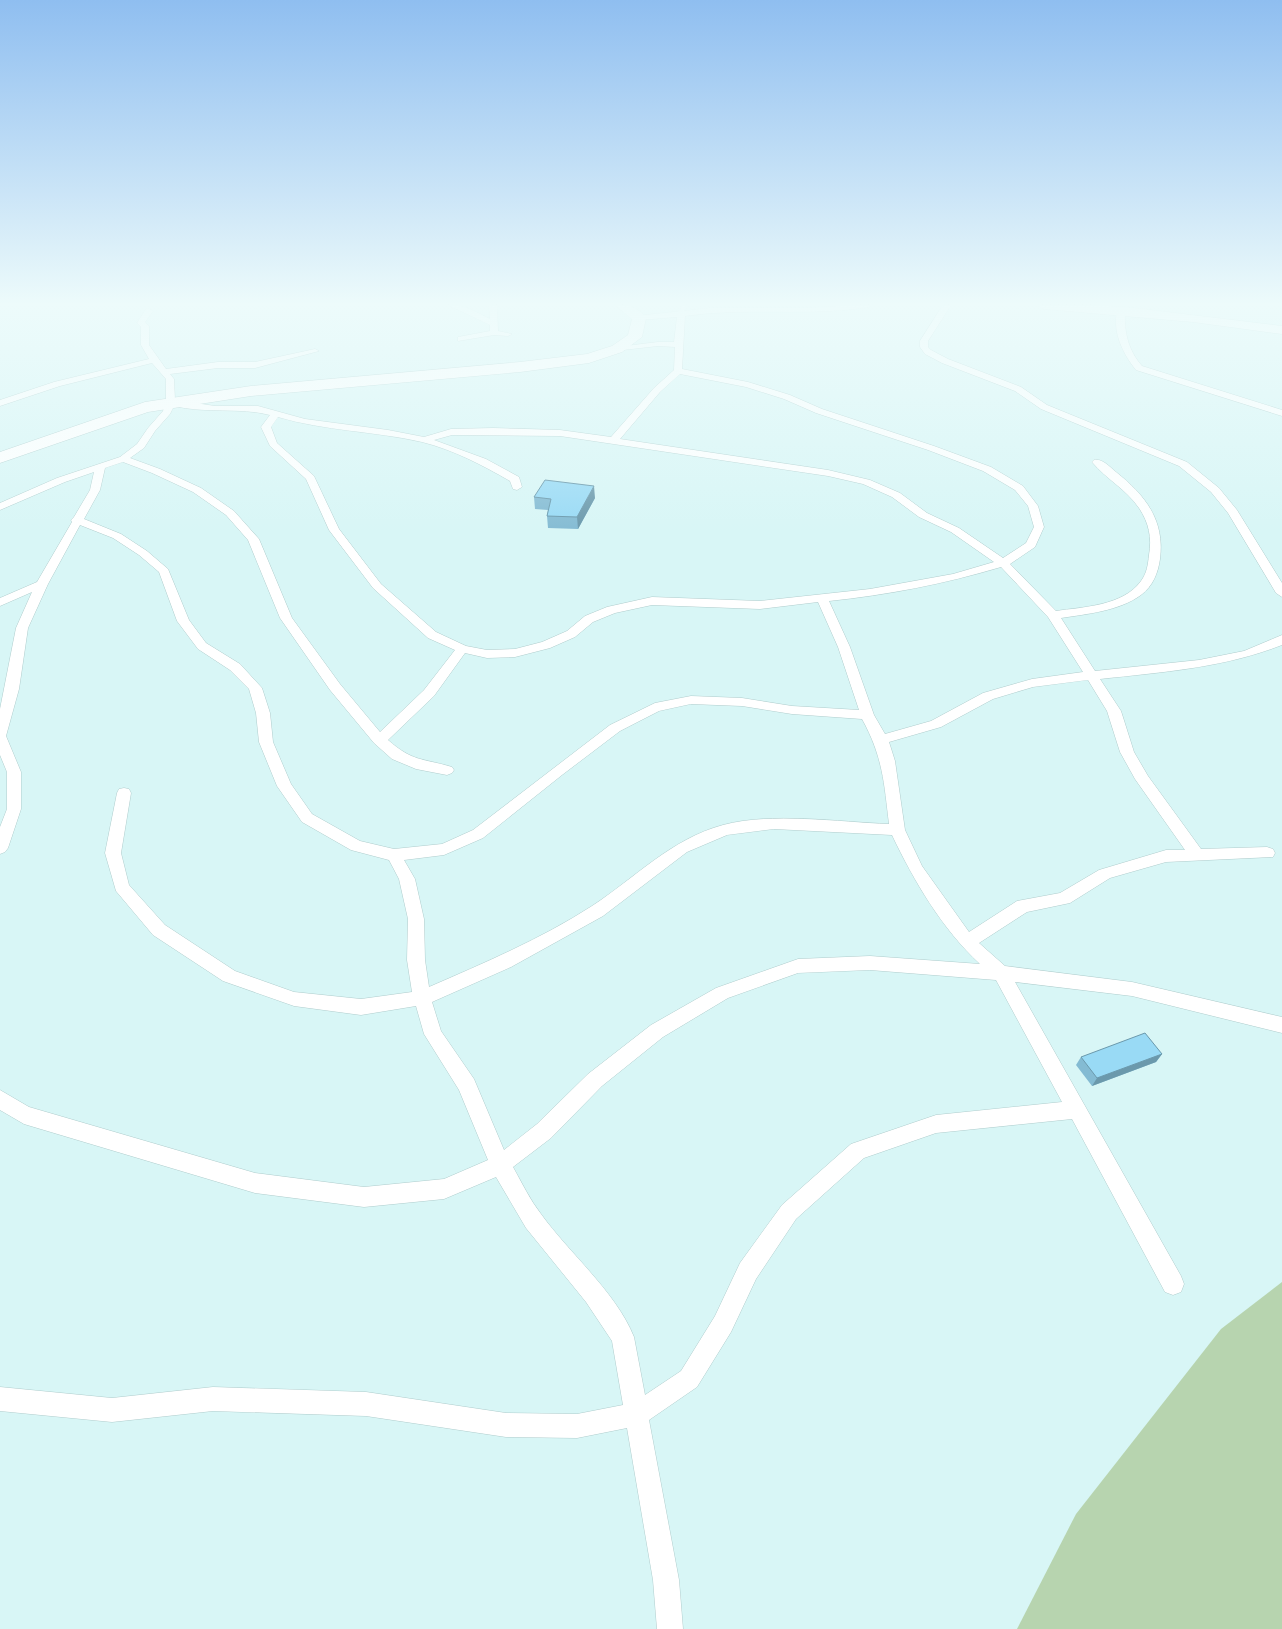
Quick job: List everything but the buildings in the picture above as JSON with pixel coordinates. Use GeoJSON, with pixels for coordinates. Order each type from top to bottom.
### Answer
{"type":"FeatureCollection","features":[{"type":"Feature","properties":{"kind":"highway"},"geometry":{"type":"LineString","coordinates":[[0,458],[145,407],[250,390],[355,381]]}},
{"type":"Feature","properties":{"kind":"street"},"geometry":{"type":"LineString","coordinates":[[0,403],[68,381]]}},
{"type":"Feature","properties":{"kind":"street"},"geometry":{"type":"LineString","coordinates":[[0,507],[61,480],[123,459],[141,446],[151,430],[168,412],[171,402],[171,381]]}},
{"type":"Feature","properties":{"kind":"street"},"geometry":{"type":"LineString","coordinates":[[614,440],[667,381]]}},
{"type":"Feature","properties":{"kind":"street"},"geometry":{"type":"LineString","coordinates":[[275,415],[266,427],[272,444],[310,478],[334,530],[377,586],[432,635],[462,649],[487,654],[515,653],[538,647],[571,634],[590,619],[611,610],[652,600],[760,605],[822,599],[955,577],[1003,563],[1031,545],[1039,527],[1033,506],[1019,488],[987,469],[931,448],[819,411],[786,397],[728,381]]}},
{"type":"Feature","properties":{"kind":"street"},"geometry":{"type":"LineString","coordinates":[[997,381],[1018,389],[1044,406],[1068,417],[1143,446],[1183,464],[1214,490],[1233,512],[1282,593]]}},
{"type":"Feature","properties":{"kind":"street"},"geometry":{"type":"LineString","coordinates":[[1184,381],[1282,413]]}},
{"type":"Feature","properties":{"kind":"street"},"geometry":{"type":"LineString","coordinates":[[171,402],[186,406],[215,409],[258,409],[304,422],[388,433],[424,440],[454,449],[483,461],[515,479],[517,487]]}},
{"type":"Feature","properties":{"kind":"street"},"geometry":{"type":"LineString","coordinates":[[424,440],[451,432],[493,430],[560,433],[828,473],[866,482],[896,495],[923,515],[955,530],[1003,563],[1053,615],[1114,711],[1128,752],[1142,779],[1197,855]]}},
{"type":"Feature","properties":{"kind":"street"},"geometry":{"type":"LineString","coordinates":[[123,459],[156,471],[197,490],[230,512],[253,539],[286,618],[335,687],[379,740],[397,756],[416,764],[447,770]]}},
{"type":"Feature","properties":{"kind":"street"},"geometry":{"type":"LineString","coordinates":[[1053,615],[1101,608],[1132,596],[1146,584],[1153,571],[1156,546],[1154,525],[1139,502],[1120,479],[1097,462]]}},
{"type":"Feature","properties":{"kind":"street"},"geometry":{"type":"LineString","coordinates":[[0,848],[14,809],[14,772],[0,737],[12,689],[22,628],[42,584],[76,520],[95,490],[100,468]]}},
{"type":"Feature","properties":{"kind":"street"},"geometry":{"type":"LineString","coordinates":[[76,520],[117,536],[143,553],[164,571],[183,621],[202,646],[235,667],[255,688],[263,713],[266,742],[284,786],[306,818],[356,846],[394,855],[444,849],[478,834],[615,728],[655,707],[691,700],[742,702],[792,710],[867,715]]}},
{"type":"Feature","properties":{"kind":"street"},"geometry":{"type":"LineString","coordinates":[[0,602],[42,584]]}},
{"type":"Feature","properties":{"kind":"street"},"geometry":{"type":"LineString","coordinates":[[822,599],[844,646],[867,715],[881,740],[888,761],[897,830],[916,869],[967,942],[1001,973],[1075,1110],[1173,1284]]}},
{"type":"Feature","properties":{"kind":"street"},"geometry":{"type":"LineString","coordinates":[[881,740],[936,724],[988,696],[1032,683],[1199,664],[1247,654],[1282,639]]}},
{"type":"Feature","properties":{"kind":"street"},"geometry":{"type":"LineString","coordinates":[[379,740],[428,693],[462,649]]}},
{"type":"Feature","properties":{"kind":"street"},"geometry":{"type":"LineString","coordinates":[[124,793],[113,853],[122,887],[159,930],[229,976],[294,999],[361,1007],[422,998],[505,962],[597,911],[682,848],[725,830],[774,824],[897,830]]}},
{"type":"Feature","properties":{"kind":"street"},"geometry":{"type":"LineString","coordinates":[[967,942],[1023,906],[1064,898],[1105,874],[1166,856],[1267,854]]}},
{"type":"Feature","properties":{"kind":"street"},"geometry":{"type":"LineString","coordinates":[[394,855],[407,879],[416,919],[416,960],[422,998],[433,1034],[466,1085],[500,1165],[533,1221],[594,1294],[623,1337],[666,1580],[670,1629]]}},
{"type":"Feature","properties":{"kind":"street"},"geometry":{"type":"LineString","coordinates":[[0,1099],[24,1115],[255,1183],[364,1197],[444,1189],[500,1165],[544,1131],[595,1080],[657,1031],[722,993],[798,966],[870,963],[1001,973],[1132,989],[1282,1025]]}},
{"type":"Feature","properties":{"kind":"street"},"geometry":{"type":"LineString","coordinates":[[0,1399],[112,1410],[214,1399],[366,1404],[506,1425],[577,1426],[637,1414],[689,1379],[723,1324],[748,1271],[789,1212],[858,1151],[936,1124],[1075,1110]]}},
{"type":"Feature","properties":{"kind":"green space"},"geometry":{"type":"Polygon","coordinates":[[[1282,1282],[1282,1629],[1017,1629],[1076,1514],[1221,1329],[1282,1282]]]}}]}
